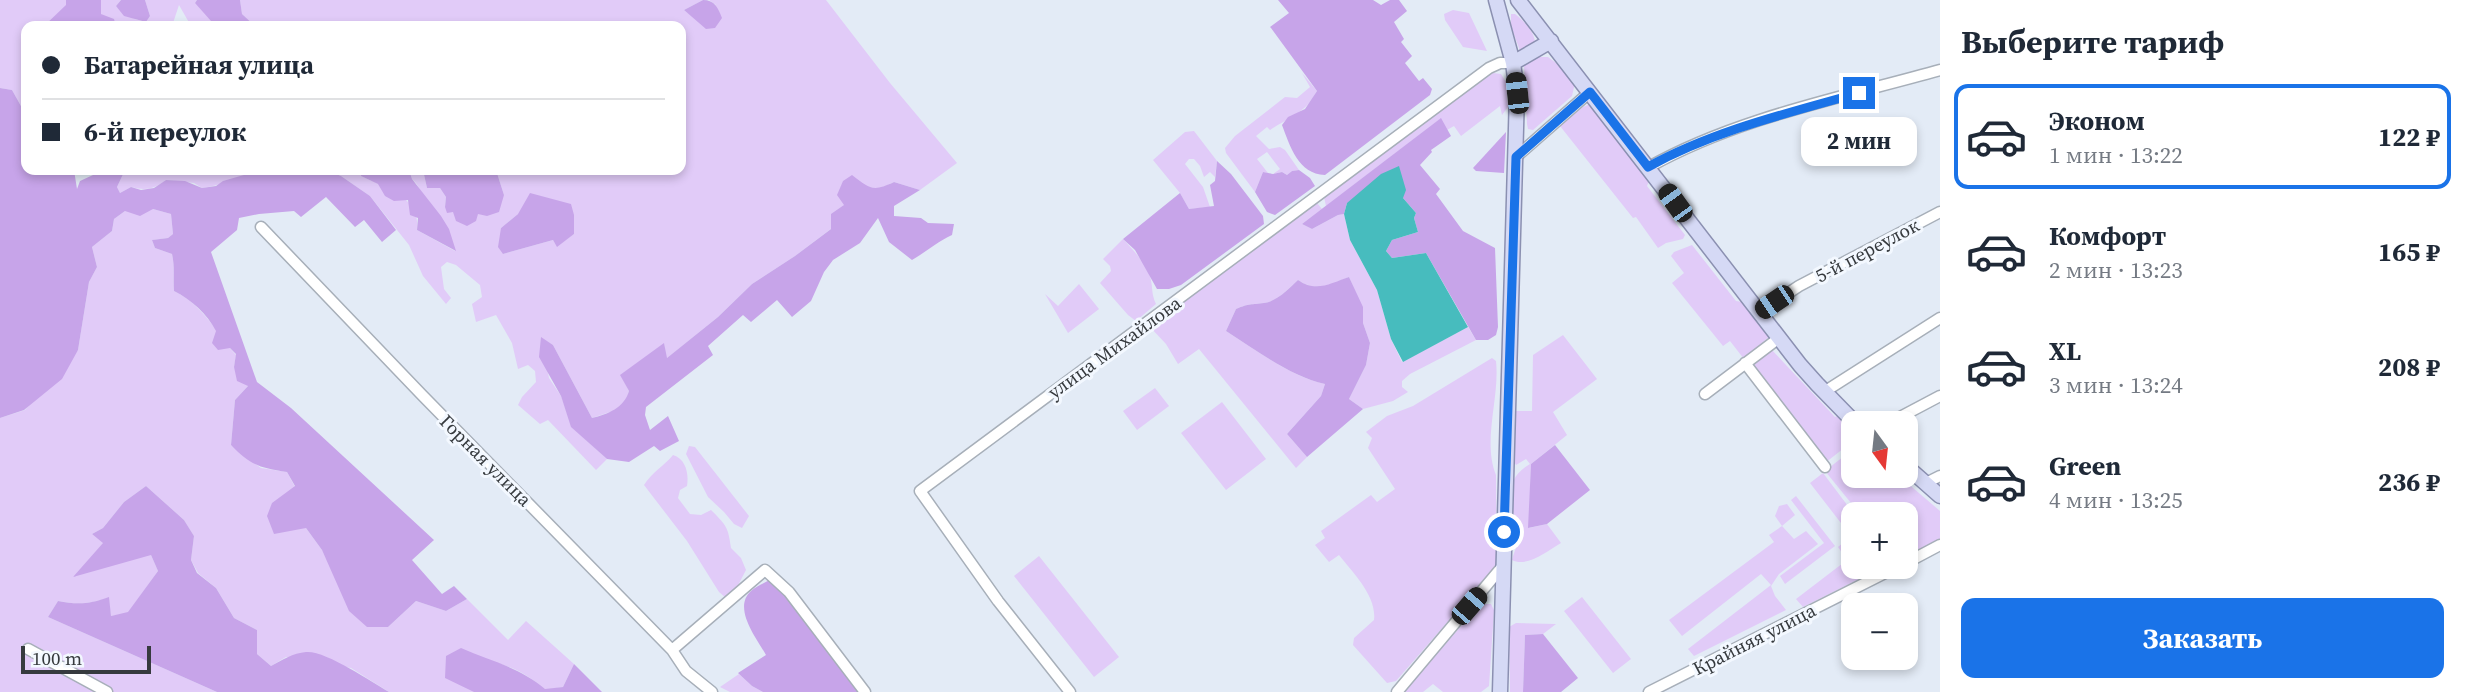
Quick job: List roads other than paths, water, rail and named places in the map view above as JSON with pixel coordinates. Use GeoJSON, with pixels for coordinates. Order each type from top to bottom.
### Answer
{"type":"FeatureCollection","features":[{"type":"Feature","properties":{"kind":"main road"},"geometry":{"type":"LineString","coordinates":[[1496,0],[1513,63],[1517,93],[1500,692]]}},
{"type":"Feature","properties":{"kind":"main road"},"geometry":{"type":"LineString","coordinates":[[1518,0],[1779,338],[1843,411]]}},
{"type":"Feature","properties":{"kind":"main road"},"geometry":{"type":"LineString","coordinates":[[1513,63],[1551,41]]}},
{"type":"Feature","properties":{"kind":"main road"},"geometry":{"type":"LineString","coordinates":[[1918,477],[1940,496]]}},
{"type":"Feature","properties":{"kind":"street","name":"улица Михайлова"},"geometry":{"type":"LineString","coordinates":[[1070,692],[998,601],[920,491],[1489,68],[1500,63],[1513,63]]}},
{"type":"Feature","properties":{"kind":"street"},"geometry":{"type":"LineString","coordinates":[[1648,167],[1675,152],[1754,123],[1940,70]]}},
{"type":"Feature","properties":{"kind":"street"},"geometry":{"type":"LineString","coordinates":[[1516,157],[1590,92]]}},
{"type":"Feature","properties":{"kind":"street","name":"5-й переулок"},"geometry":{"type":"LineString","coordinates":[[1760,312],[1799,286],[1940,212]]}},
{"type":"Feature","properties":{"kind":"street","name":"Горная улица"},"geometry":{"type":"LineString","coordinates":[[261,226],[672,650],[686,671],[712,692]]}},
{"type":"Feature","properties":{"kind":"street"},"geometry":{"type":"LineString","coordinates":[[1824,392],[1940,318]]}},
{"type":"Feature","properties":{"kind":"street"},"geometry":{"type":"LineString","coordinates":[[1705,394],[1779,338]]}},
{"type":"Feature","properties":{"kind":"street"},"geometry":{"type":"LineString","coordinates":[[1745,363],[1825,467]]}},
{"type":"Feature","properties":{"kind":"street"},"geometry":{"type":"LineString","coordinates":[[1912,411],[1940,396]]}},
{"type":"Feature","properties":{"kind":"street"},"geometry":{"type":"LineString","coordinates":[[1926,484],[1940,476]]}},
{"type":"Feature","properties":{"kind":"street"},"geometry":{"type":"LineString","coordinates":[[1918,557],[1940,545]]}},
{"type":"Feature","properties":{"kind":"street"},"geometry":{"type":"LineString","coordinates":[[1397,692],[1502,567]]}},
{"type":"Feature","properties":{"kind":"street"},"geometry":{"type":"LineString","coordinates":[[672,650],[765,570],[789,592],[865,692]]}},
{"type":"Feature","properties":{"kind":"street","name":"Крайняя улица"},"geometry":{"type":"LineString","coordinates":[[1656,690],[1873,579]]}},
{"type":"Feature","properties":{"kind":"street"},"geometry":{"type":"LineString","coordinates":[[29,649],[107,692]]}},
{"type":"Feature","properties":{"kind":"water"},"geometry":{"type":"Polygon","coordinates":[[[1399,166],[1406,190],[1403,198],[1416,213],[1414,218],[1418,232],[1392,240],[1386,251],[1392,258],[1426,253],[1468,327],[1403,362],[1391,339],[1377,290],[1350,240],[1344,214],[1347,203],[1381,174],[1399,166]]]}}]}
